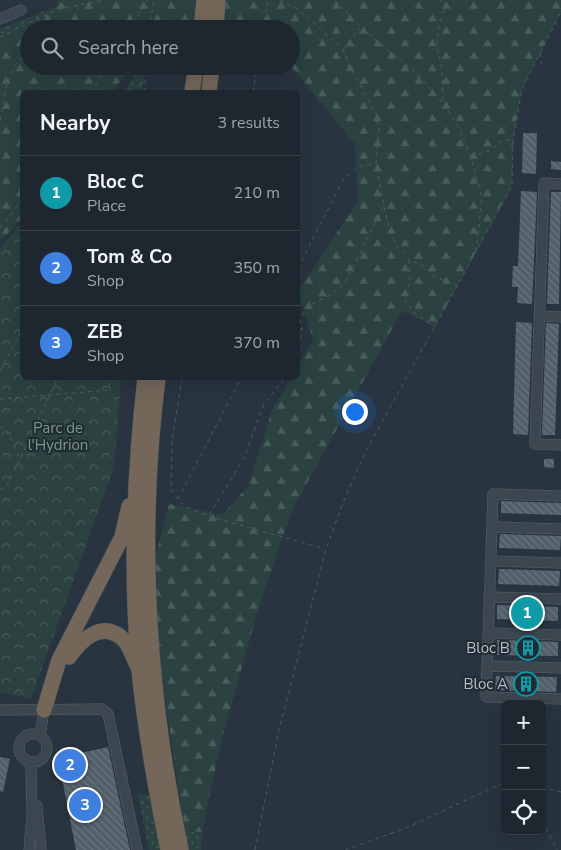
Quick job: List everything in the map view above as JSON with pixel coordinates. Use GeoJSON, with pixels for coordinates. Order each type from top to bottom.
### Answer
{"type":"FeatureCollection","features":[{"type":"Feature","properties":{"kind":"highway"},"geometry":{"type":"LineString","coordinates":[[202,20],[204,0]]}},
{"type":"Feature","properties":{"kind":"highway"},"geometry":{"type":"LineString","coordinates":[[214,0],[215,20]]}},
{"type":"Feature","properties":{"kind":"highway"},"geometry":{"type":"LineString","coordinates":[[216,20],[218,0]]}},
{"type":"Feature","properties":{"kind":"highway"},"geometry":{"type":"LineString","coordinates":[[192,90],[195,75]]}},
{"type":"Feature","properties":{"kind":"highway"},"geometry":{"type":"LineString","coordinates":[[209,90],[211,75]]}},
{"type":"Feature","properties":{"kind":"highway"},"geometry":{"type":"LineString","coordinates":[[145,380],[134,488],[136,606],[140,670],[156,787],[168,850]]}},
{"type":"Feature","properties":{"kind":"highway"},"geometry":{"type":"LineString","coordinates":[[158,380],[149,483],[147,546],[149,613],[160,731],[181,850]]}},
{"type":"Feature","properties":{"kind":"highway"},"geometry":{"type":"LineString","coordinates":[[44,710],[59,660],[122,537],[126,514],[134,488]]}},
{"type":"Feature","properties":{"kind":"highway"},"geometry":{"type":"LineString","coordinates":[[44,710],[56,692],[68,658],[88,635],[102,630],[114,633],[125,641],[140,670]]}},
{"type":"Feature","properties":{"kind":"lane"},"geometry":{"type":"LineString","coordinates":[[0,19],[22,10]]}},
{"type":"Feature","properties":{"kind":"lane"},"geometry":{"type":"LineString","coordinates":[[561,184],[544,183],[535,444],[561,445]]}},
{"type":"Feature","properties":{"kind":"lane"},"geometry":{"type":"LineString","coordinates":[[540,316],[561,317]]}},
{"type":"Feature","properties":{"kind":"lane"},"geometry":{"type":"LineString","coordinates":[[561,496],[493,494],[486,697],[561,699]]}},
{"type":"Feature","properties":{"kind":"lane"},"geometry":{"type":"LineString","coordinates":[[492,527],[561,529]]}},
{"type":"Feature","properties":{"kind":"lane"},"geometry":{"type":"LineString","coordinates":[[491,561],[561,563]]}},
{"type":"Feature","properties":{"kind":"lane"},"geometry":{"type":"LineString","coordinates":[[490,596],[561,599]]}},
{"type":"Feature","properties":{"kind":"lane"},"geometry":{"type":"LineString","coordinates":[[488,633],[561,635]]}},
{"type":"Feature","properties":{"kind":"lane"},"geometry":{"type":"LineString","coordinates":[[487,666],[561,668]]}},
{"type":"Feature","properties":{"kind":"lane"},"geometry":{"type":"LineString","coordinates":[[0,710],[102,709],[108,714],[138,850]]}},
{"type":"Feature","properties":{"kind":"lane"},"geometry":{"type":"LineString","coordinates":[[40,736],[44,710]]}},
{"type":"Feature","properties":{"kind":"lane"},"geometry":{"type":"LineString","coordinates":[[27,736],[40,736],[46,742],[48,749],[42,760],[32,763],[22,758],[19,746],[27,736]]}},
{"type":"Feature","properties":{"kind":"lane"},"geometry":{"type":"LineString","coordinates":[[29,850],[32,817],[32,763]]}},
{"type":"Feature","properties":{"kind":"lane"},"geometry":{"type":"LineString","coordinates":[[32,763],[41,850]]}},
{"type":"Feature","properties":{"kind":"path"},"geometry":{"type":"LineString","coordinates":[[37,20],[59,10],[104,0]]}},
{"type":"Feature","properties":{"kind":"path"},"geometry":{"type":"LineString","coordinates":[[136,20],[148,0]]}},
{"type":"Feature","properties":{"kind":"path"},"geometry":{"type":"LineString","coordinates":[[151,20],[154,0]]}},
{"type":"Feature","properties":{"kind":"path"},"geometry":{"type":"LineString","coordinates":[[265,20],[268,0]]}},
{"type":"Feature","properties":{"kind":"path"},"geometry":{"type":"LineString","coordinates":[[280,0],[296,8],[343,49],[349,65],[376,114],[379,128],[376,164],[389,228],[396,246],[409,259],[427,268],[435,277],[458,287]]}},
{"type":"Feature","properties":{"kind":"path"},"geometry":{"type":"LineString","coordinates":[[335,0],[360,27],[417,74],[443,103],[459,128],[471,157],[482,197],[476,254]]}},
{"type":"Feature","properties":{"kind":"path"},"geometry":{"type":"LineString","coordinates":[[439,0],[447,3]]}},
{"type":"Feature","properties":{"kind":"path"},"geometry":{"type":"LineString","coordinates":[[443,103],[442,69],[438,47],[439,24],[449,0]]}},
{"type":"Feature","properties":{"kind":"path"},"geometry":{"type":"LineString","coordinates":[[255,850],[279,730],[326,549],[365,453],[512,186],[513,140],[522,89],[561,12]]}},
{"type":"Feature","properties":{"kind":"path"},"geometry":{"type":"LineString","coordinates":[[343,49],[360,27]]}},
{"type":"Feature","properties":{"kind":"path"},"geometry":{"type":"LineString","coordinates":[[0,37],[20,28]]}},
{"type":"Feature","properties":{"kind":"path"},"geometry":{"type":"LineString","coordinates":[[540,52],[542,68]]}},
{"type":"Feature","properties":{"kind":"path"},"geometry":{"type":"LineString","coordinates":[[0,120],[12,68],[20,58]]}},
{"type":"Feature","properties":{"kind":"path"},"geometry":{"type":"LineString","coordinates":[[92,90],[102,75]]}},
{"type":"Feature","properties":{"kind":"path"},"geometry":{"type":"LineString","coordinates":[[129,90],[135,75]]}},
{"type":"Feature","properties":{"kind":"path"},"geometry":{"type":"LineString","coordinates":[[145,90],[146,75]]}},
{"type":"Feature","properties":{"kind":"path"},"geometry":{"type":"LineString","coordinates":[[253,90],[256,75]]}},
{"type":"Feature","properties":{"kind":"path"},"geometry":{"type":"LineString","coordinates":[[471,157],[489,151],[502,140],[513,140]]}},
{"type":"Feature","properties":{"kind":"path"},"geometry":{"type":"LineString","coordinates":[[300,264],[343,180],[359,166],[376,164]]}},
{"type":"Feature","properties":{"kind":"path"},"geometry":{"type":"LineString","coordinates":[[0,227],[10,218],[20,201]]}},
{"type":"Feature","properties":{"kind":"path"},"geometry":{"type":"LineString","coordinates":[[300,340],[302,332],[300,318],[308,306],[332,294],[345,283],[384,205]]}},
{"type":"Feature","properties":{"kind":"path"},"geometry":{"type":"LineString","coordinates":[[409,259],[410,282],[404,298],[413,312],[435,327]]}},
{"type":"Feature","properties":{"kind":"path"},"geometry":{"type":"LineString","coordinates":[[0,371],[20,334]]}},
{"type":"Feature","properties":{"kind":"path"},"geometry":{"type":"LineString","coordinates":[[0,490],[6,486],[57,380]]}},
{"type":"Feature","properties":{"kind":"path"},"geometry":{"type":"LineString","coordinates":[[0,399],[109,390],[110,380]]}},
{"type":"Feature","properties":{"kind":"path"},"geometry":{"type":"LineString","coordinates":[[182,380],[172,440],[171,489],[178,500],[186,507],[208,516],[326,549]]}},
{"type":"Feature","properties":{"kind":"path"},"geometry":{"type":"LineString","coordinates":[[178,500],[240,380]]}},
{"type":"Feature","properties":{"kind":"path"},"geometry":{"type":"LineString","coordinates":[[208,516],[244,458],[264,404],[284,380]]}},
{"type":"Feature","properties":{"kind":"path"},"geometry":{"type":"LineString","coordinates":[[0,426],[9,435],[20,458]]}},
{"type":"Feature","properties":{"kind":"path"},"geometry":{"type":"LineString","coordinates":[[345,850],[406,828],[501,784]]}},
{"type":"Feature","properties":{"kind":"path"},"geometry":{"type":"LineString","coordinates":[[546,788],[561,792]]}},
{"type":"Feature","properties":{"kind":"path"},"geometry":{"type":"LineString","coordinates":[[546,829],[557,850]]}},
{"type":"Feature","properties":{"kind":"green space"},"geometry":{"type":"Polygon","coordinates":[[[57,0],[195,0],[195,20],[37,20],[58,10],[57,0]]]}},
{"type":"Feature","properties":{"kind":"green space"},"geometry":{"type":"Polygon","coordinates":[[[223,0],[561,0],[561,12],[522,89],[513,140],[512,186],[435,327],[402,311],[292,510],[256,617],[221,742],[202,832],[185,831],[159,660],[153,567],[169,504],[222,515],[249,485],[272,410],[290,380],[300,380],[300,363],[313,340],[300,298],[300,288],[358,201],[355,144],[298,75],[300,75],[300,20],[221,20],[223,0]]]}},
{"type":"Feature","properties":{"kind":"green space"},"geometry":{"type":"Polygon","coordinates":[[[58,6],[59,9],[36,20],[23,20],[58,6]]]}},
{"type":"Feature","properties":{"kind":"green space"},"geometry":{"type":"Polygon","coordinates":[[[20,21],[20,28],[0,37],[0,29],[20,21]]]}},
{"type":"Feature","properties":{"kind":"green space"},"geometry":{"type":"Polygon","coordinates":[[[20,28],[20,75],[125,75],[114,90],[20,90],[20,220],[0,240],[0,37],[20,28]]]}},
{"type":"Feature","properties":{"kind":"green space"},"geometry":{"type":"Polygon","coordinates":[[[137,75],[144,75],[143,90],[125,90],[137,75]]]}},
{"type":"Feature","properties":{"kind":"green space","name":"Parc de l'Hydrion"},"geometry":{"type":"Polygon","coordinates":[[[20,224],[20,380],[121,380],[114,467],[31,699],[0,692],[0,249],[20,224]]]}},
{"type":"Feature","properties":{"kind":"green space"},"geometry":{"type":"Polygon","coordinates":[[[150,794],[161,850],[149,850],[138,795],[150,794]]]}},
{"type":"Feature","properties":{"kind":"green space"},"geometry":{"type":"Polygon","coordinates":[[[185,831],[202,832],[201,850],[189,850],[185,831]]]}},
{"type":"Feature","properties":{"kind":"building"},"geometry":{"type":"Polygon","coordinates":[[[523,133],[537,133],[536,174],[522,173],[523,133]]]}},
{"type":"Feature","properties":{"kind":"building"},"geometry":{"type":"Polygon","coordinates":[[[551,161],[561,162],[561,170],[551,169],[551,161]]]}},
{"type":"Feature","properties":{"kind":"building"},"geometry":{"type":"Polygon","coordinates":[[[521,191],[537,192],[532,304],[517,303],[518,287],[512,287],[513,266],[518,266],[521,191]]]}},
{"type":"Feature","properties":{"kind":"building"},"geometry":{"type":"Polygon","coordinates":[[[551,192],[561,192],[559,304],[547,304],[551,192]]]}},
{"type":"Feature","properties":{"kind":"building"},"geometry":{"type":"Polygon","coordinates":[[[516,322],[532,323],[528,435],[513,434],[516,322]]]}},
{"type":"Feature","properties":{"kind":"building"},"geometry":{"type":"Polygon","coordinates":[[[546,323],[559,324],[555,435],[542,435],[546,323]]]}},
{"type":"Feature","properties":{"kind":"building"},"geometry":{"type":"Polygon","coordinates":[[[544,459],[554,459],[554,468],[544,467],[544,459]]]}},
{"type":"Feature","properties":{"kind":"building"},"geometry":{"type":"Polygon","coordinates":[[[501,501],[561,503],[561,515],[501,513],[501,501]]]}},
{"type":"Feature","properties":{"kind":"building"},"geometry":{"type":"Polygon","coordinates":[[[500,534],[561,536],[560,550],[499,548],[500,534]]]}},
{"type":"Feature","properties":{"kind":"building"},"geometry":{"type":"Polygon","coordinates":[[[499,569],[560,571],[559,586],[498,584],[499,569]]]}},
{"type":"Feature","properties":{"kind":"building"},"geometry":{"type":"Polygon","coordinates":[[[497,605],[558,607],[558,621],[497,619],[497,605]]]}},
{"type":"Feature","properties":{"kind":"building","name":"Bloc B"},"geometry":{"type":"Polygon","coordinates":[[[497,640],[558,642],[558,656],[497,655],[497,640]]]}},
{"type":"Feature","properties":{"kind":"building","name":"Bloc A"},"geometry":{"type":"Polygon","coordinates":[[[496,676],[557,677],[556,692],[495,690],[496,676]]]}},
{"type":"Feature","properties":{"kind":"building"},"geometry":{"type":"Polygon","coordinates":[[[108,747],[130,850],[76,850],[58,758],[108,747]]]}},
{"type":"Feature","properties":{"kind":"building"},"geometry":{"type":"Polygon","coordinates":[[[0,757],[10,759],[3,792],[0,791],[0,757]]]}},
{"type":"Feature","properties":{"kind":"place","name":"Bloc C"},"geometry":{"type":"Point","coordinates":[527,613]}},
{"type":"Feature","properties":{"kind":"place","name":"Bloc B"},"geometry":{"type":"Point","coordinates":[528,648]}},
{"type":"Feature","properties":{"kind":"place","name":"Bloc A"},"geometry":{"type":"Point","coordinates":[526,684]}},
{"type":"Feature","properties":{"kind":"place","name":"Tom & Co"},"geometry":{"type":"Point","coordinates":[70,765]}},
{"type":"Feature","properties":{"kind":"place","name":"ZEB"},"geometry":{"type":"Point","coordinates":[85,805]}}]}
